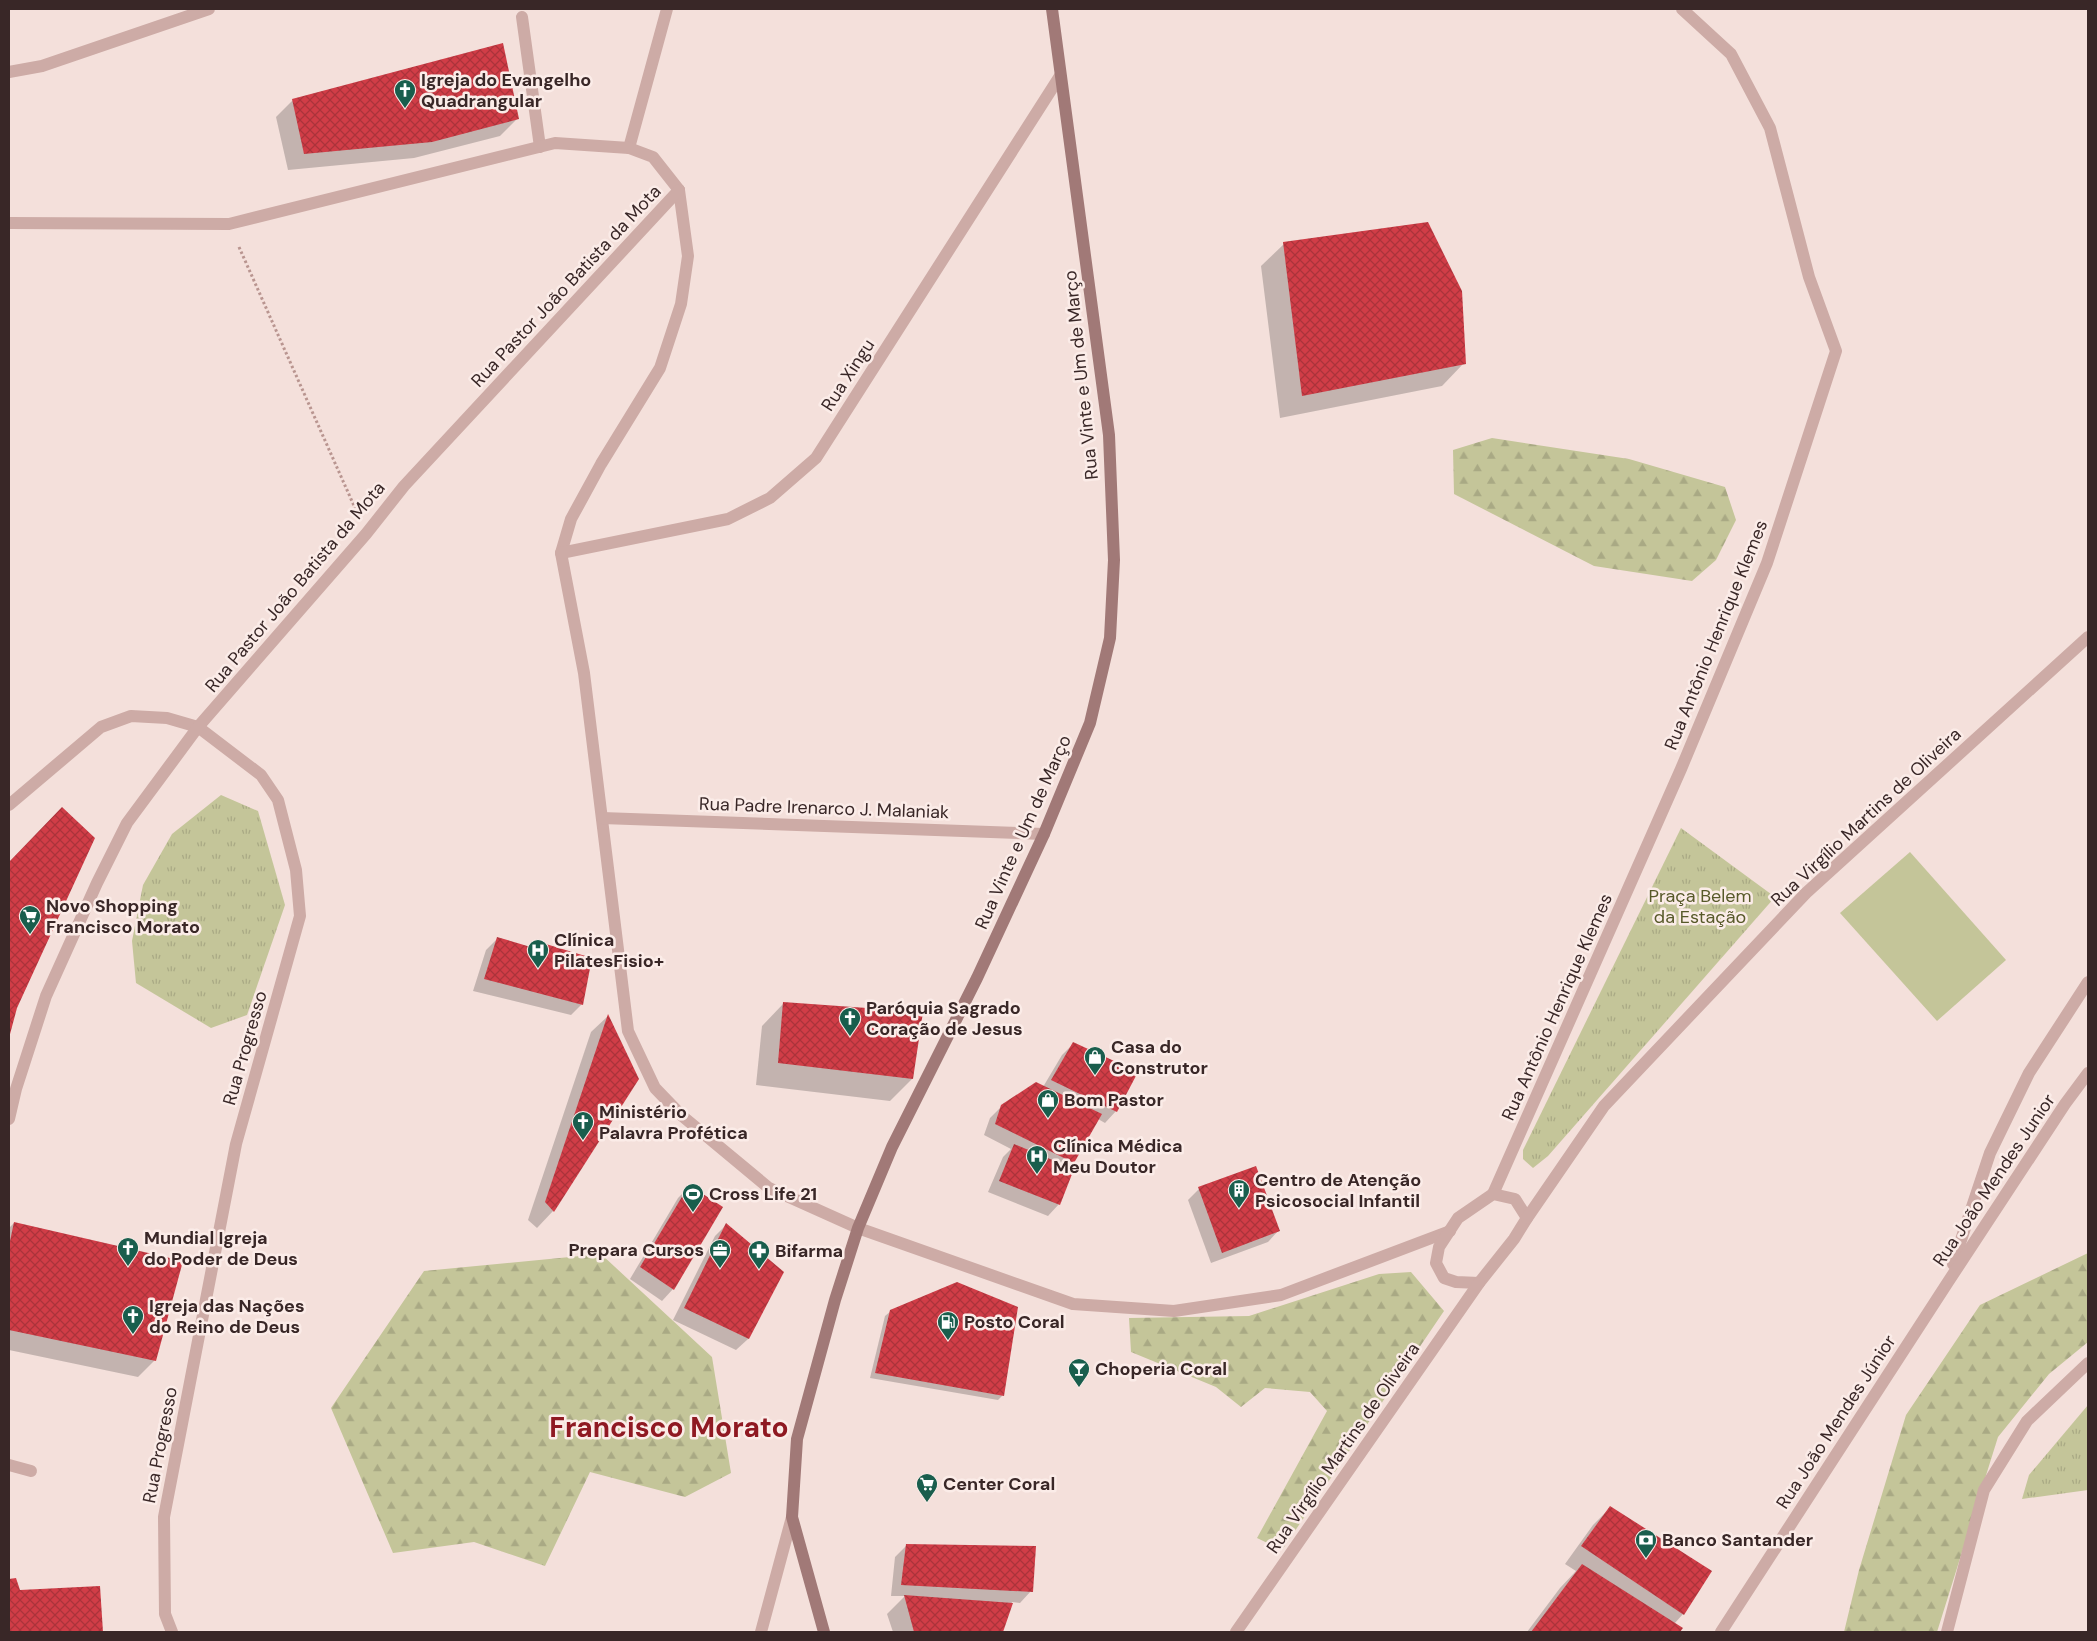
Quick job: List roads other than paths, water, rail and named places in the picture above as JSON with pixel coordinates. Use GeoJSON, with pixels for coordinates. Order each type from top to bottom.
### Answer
{"type":"FeatureCollection","features":[{"type":"Feature","properties":{"kind":"main road","name":"Rua Vinte e Um de Março"},"geometry":{"type":"LineString","coordinates":[[824,1632],[792,1517],[797,1439],[835,1300],[858,1228],[892,1147],[977,978],[1044,834],[1090,723],[1110,638],[1114,560],[1109,435],[1052,9]]}},
{"type":"Feature","properties":{"kind":"street"},"geometry":{"type":"LineString","coordinates":[[9,72],[42,66],[209,9]]}},
{"type":"Feature","properties":{"kind":"street"},"geometry":{"type":"LineString","coordinates":[[628,148],[667,9]]}},
{"type":"Feature","properties":{"kind":"street","name":"Rua Antônio Henrique Klemes"},"geometry":{"type":"LineString","coordinates":[[1493,1194],[1681,769],[1768,563],[1836,351],[1809,277],[1770,128],[1731,54],[1682,9]]}},
{"type":"Feature","properties":{"kind":"street"},"geometry":{"type":"LineString","coordinates":[[522,17],[540,147]]}},
{"type":"Feature","properties":{"kind":"street","name":"Rua Xingu"},"geometry":{"type":"LineString","coordinates":[[561,554],[728,519],[770,498],[816,458],[1060,76]]}},
{"type":"Feature","properties":{"kind":"street","name":"Rua Pastor João Batista da Mota"},"geometry":{"type":"LineString","coordinates":[[9,223],[229,224],[555,143],[628,148],[652,158],[680,190],[404,486],[366,534],[198,727],[127,823],[97,883],[46,996],[16,1089],[9,1118]]}},
{"type":"Feature","properties":{"kind":"street"},"geometry":{"type":"LineString","coordinates":[[680,190],[688,256],[681,304],[660,368],[600,464],[571,519],[561,554],[584,673],[628,1031],[655,1088],[681,1115],[769,1188],[858,1228],[1073,1304],[1174,1311],[1282,1295],[1450,1231]]}},
{"type":"Feature","properties":{"kind":"street","name":"Rua Virgílio Martins de Oliveira"},"geometry":{"type":"LineString","coordinates":[[1236,1632],[1479,1283],[1514,1239],[1604,1106],[1806,893],[2088,637]]}},
{"type":"Feature","properties":{"kind":"street","name":"Rua Progresso"},"geometry":{"type":"LineString","coordinates":[[9,805],[101,726],[131,716],[168,718],[198,727],[261,775],[278,800],[296,870],[300,916],[236,1144],[164,1518],[165,1614],[172,1632]]}},
{"type":"Feature","properties":{"kind":"street","name":"Rua Padre Irenarco J. Malaniak"},"geometry":{"type":"LineString","coordinates":[[602,818],[1044,834]]}},
{"type":"Feature","properties":{"kind":"street","name":"Rua João Mendes Junior"},"geometry":{"type":"LineString","coordinates":[[1948,1282],[1990,1153],[2029,1073],[2088,982]]}},
{"type":"Feature","properties":{"kind":"street","name":"Rua João Mendes Junior"},"geometry":{"type":"LineString","coordinates":[[1948,1282],[2065,1104],[2088,1074]]}},
{"type":"Feature","properties":{"kind":"street"},"geometry":{"type":"LineString","coordinates":[[1479,1283],[1456,1282],[1444,1278],[1436,1263],[1439,1247],[1458,1218],[1493,1194],[1515,1199],[1527,1218]]}},
{"type":"Feature","properties":{"kind":"street","name":"Rua João Mendes Júnior"},"geometry":{"type":"LineString","coordinates":[[1721,1632],[1948,1282]]}},
{"type":"Feature","properties":{"kind":"street"},"geometry":{"type":"LineString","coordinates":[[1947,1632],[1984,1490],[2028,1421],[2088,1363]]}},
{"type":"Feature","properties":{"kind":"street"},"geometry":{"type":"LineString","coordinates":[[9,1465],[32,1470]]}},
{"type":"Feature","properties":{"kind":"street"},"geometry":{"type":"LineString","coordinates":[[761,1632],[792,1517]]}},
{"type":"Feature","properties":{"kind":"place","name":"Igreja do Evangelho Quadrangular"},"geometry":{"type":"Point","coordinates":[405,109]}},
{"type":"Feature","properties":{"kind":"place","name":"Novo Shopping Francisco Morato"},"geometry":{"type":"Point","coordinates":[30,935]}},
{"type":"Feature","properties":{"kind":"place","name":"Clínica PilatesFisio+"},"geometry":{"type":"Point","coordinates":[538,969]}},
{"type":"Feature","properties":{"kind":"place","name":"Paróquia Sagrado Coração de Jesus"},"geometry":{"type":"Point","coordinates":[850,1037]}},
{"type":"Feature","properties":{"kind":"place","name":"Casa do Construtor"},"geometry":{"type":"Point","coordinates":[1095,1076]}},
{"type":"Feature","properties":{"kind":"place","name":"Bom Pastor"},"geometry":{"type":"Point","coordinates":[1048,1119]}},
{"type":"Feature","properties":{"kind":"place","name":"Ministério Palavra Profética"},"geometry":{"type":"Point","coordinates":[583,1141]}},
{"type":"Feature","properties":{"kind":"place","name":"Clínica Médica Meu Doutor"},"geometry":{"type":"Point","coordinates":[1037,1175]}},
{"type":"Feature","properties":{"kind":"place","name":"Centro de Atenção Psicosocial Infantil"},"geometry":{"type":"Point","coordinates":[1239,1209]}},
{"type":"Feature","properties":{"kind":"place","name":"Cross Life 21"},"geometry":{"type":"Point","coordinates":[693,1213]}},
{"type":"Feature","properties":{"kind":"place","name":"Mundial Igreja do Poder de Deus"},"geometry":{"type":"Point","coordinates":[128,1267]}},
{"type":"Feature","properties":{"kind":"place","name":"Prepara Cursos"},"geometry":{"type":"Point","coordinates":[720,1269]}},
{"type":"Feature","properties":{"kind":"place","name":"Bifarma"},"geometry":{"type":"Point","coordinates":[759,1270]}},
{"type":"Feature","properties":{"kind":"place","name":"Igreja das Nações do Reino de Deus"},"geometry":{"type":"Point","coordinates":[133,1335]}},
{"type":"Feature","properties":{"kind":"place","name":"Posto Coral"},"geometry":{"type":"Point","coordinates":[948,1341]}},
{"type":"Feature","properties":{"kind":"place","name":"Choperia Coral"},"geometry":{"type":"Point","coordinates":[1079,1388]}},
{"type":"Feature","properties":{"kind":"place","name":"Center Coral"},"geometry":{"type":"Point","coordinates":[927,1503]}},
{"type":"Feature","properties":{"kind":"place","name":"Banco Santander"},"geometry":{"type":"Point","coordinates":[1646,1559]}},
{"type":"Feature","properties":{"kind":"district","name":"Francisco Morato"},"geometry":{"type":"Point","coordinates":[669,1427]}},
{"type":"Feature","properties":{"kind":"park label","name":"Praça Belem da Estação"},"geometry":{"type":"Point","coordinates":[1700,906]}}]}
